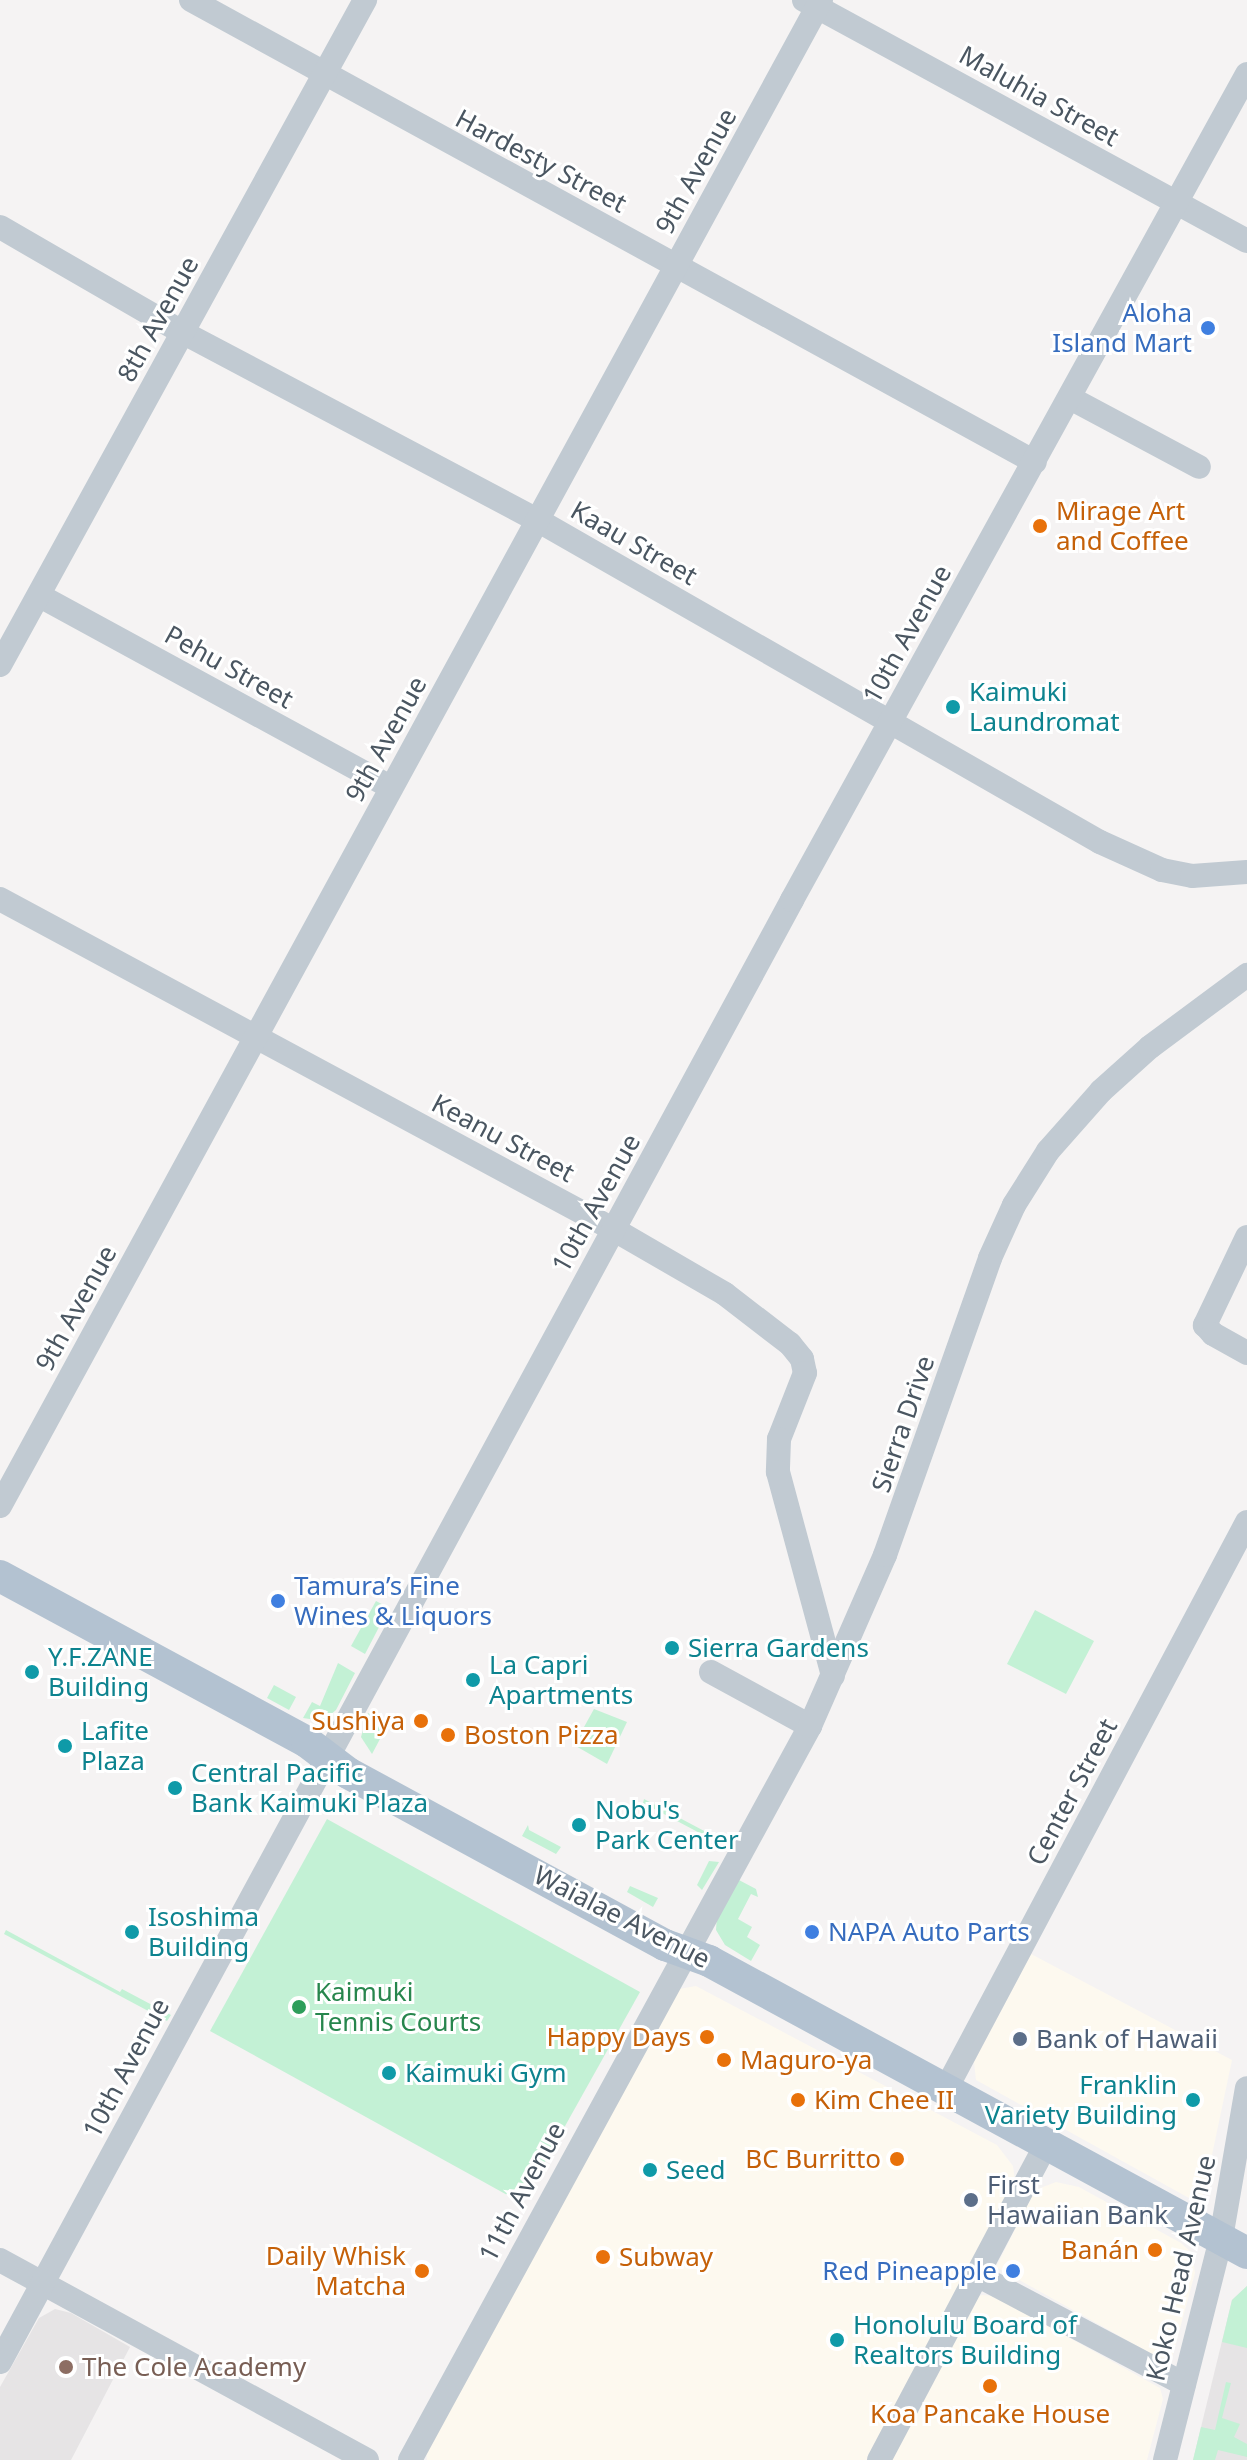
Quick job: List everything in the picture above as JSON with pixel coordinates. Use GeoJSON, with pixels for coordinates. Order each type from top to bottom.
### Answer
{"type":"FeatureCollection","features":[{"type":"Feature","properties":{"kind":"main road","name":"Waialae Avenue"},"geometry":{"type":"LineString","coordinates":[[0,1576],[307,1742],[327,1758],[658,1941],[709,1961],[1234,2246]]}},
{"type":"Feature","properties":{"kind":"street","name":"Hardesty Street"},"geometry":{"type":"LineString","coordinates":[[191,0],[1035,462]]}},
{"type":"Feature","properties":{"kind":"street","name":"8th Avenue"},"geometry":{"type":"LineString","coordinates":[[0,665],[365,0]]}},
{"type":"Feature","properties":{"kind":"street","name":"Maluhia Street"},"geometry":{"type":"LineString","coordinates":[[814,2],[1247,241]]}},
{"type":"Feature","properties":{"kind":"street","name":"9th Avenue"},"geometry":{"type":"LineString","coordinates":[[0,1506],[539,521],[814,2]]}},
{"type":"Feature","properties":{"kind":"street","name":"10th Avenue"},"geometry":{"type":"LineString","coordinates":[[0,2362],[613,1229],[1247,74]]}},
{"type":"Feature","properties":{"kind":"street","name":"Kaau Street"},"geometry":{"type":"LineString","coordinates":[[0,227],[182,332],[539,521],[1128,856],[1162,870],[1192,876],[1247,872]]}},
{"type":"Feature","properties":{"kind":"street"},"geometry":{"type":"LineString","coordinates":[[1070,398],[1199,467]]}},
{"type":"Feature","properties":{"kind":"street","name":"Pehu Street"},"geometry":{"type":"LineString","coordinates":[[40,596],[391,787]]}},
{"type":"Feature","properties":{"kind":"street","name":"Keanu Street"},"geometry":{"type":"LineString","coordinates":[[0,899],[613,1229],[725,1294],[768,1325],[802,1359],[804,1383],[779,1439],[778,1472],[833,1676]]}},
{"type":"Feature","properties":{"kind":"street","name":"Sierra Drive"},"geometry":{"type":"LineString","coordinates":[[684,1952],[810,1726],[833,1676],[904,1507],[990,1258],[1026,1183],[1081,1111],[1123,1069],[1247,975]]}},
{"type":"Feature","properties":{"kind":"street"},"geometry":{"type":"LineString","coordinates":[[1247,1237],[1205,1325],[1213,1334],[1247,1353]]}},
{"type":"Feature","properties":{"kind":"street","name":"Center Street"},"geometry":{"type":"LineString","coordinates":[[946,2089],[1247,1522]]}},
{"type":"Feature","properties":{"kind":"street"},"geometry":{"type":"LineString","coordinates":[[711,1672],[810,1726]]}},
{"type":"Feature","properties":{"kind":"street","name":"11th Avenue"},"geometry":{"type":"LineString","coordinates":[[410,2460],[684,1952]]}},
{"type":"Feature","properties":{"kind":"street","name":"Koko Head Avenue"},"geometry":{"type":"LineString","coordinates":[[1165,2460],[1184,2384],[1234,2246],[1247,2088]]}},
{"type":"Feature","properties":{"kind":"street"},"geometry":{"type":"LineString","coordinates":[[879,2460],[1046,2144]]}},
{"type":"Feature","properties":{"kind":"street"},"geometry":{"type":"LineString","coordinates":[[0,2260],[367,2460]]}},
{"type":"Feature","properties":{"kind":"street"},"geometry":{"type":"LineString","coordinates":[[977,2275],[1184,2384]]}},
{"type":"Feature","properties":{"kind":"shaded area"},"geometry":{"type":"Polygon","coordinates":[[[1031,1954],[1232,2060],[1204,2193],[1199,2200],[1189,2198],[976,2080],[974,2062],[1031,1954]]]}},
{"type":"Feature","properties":{"kind":"shaded area"},"geometry":{"type":"Polygon","coordinates":[[[696,1986],[997,2145],[1013,2166],[1015,2181],[869,2460],[427,2460],[426,2451],[679,1989],[696,1986]]]}},
{"type":"Feature","properties":{"kind":"shaded area"},"geometry":{"type":"Polygon","coordinates":[[[1056,2182],[1079,2187],[1181,2243],[1192,2253],[1195,2273],[1172,2358],[1159,2358],[996,2267],[1035,2190],[1056,2182]]]}},
{"type":"Feature","properties":{"kind":"shaded area"},"geometry":{"type":"Polygon","coordinates":[[[1247,2286],[1247,2460],[1193,2460],[1232,2300],[1247,2286]]]}},
{"type":"Feature","properties":{"kind":"shaded area"},"geometry":{"type":"Polygon","coordinates":[[[994,2296],[1160,2388],[1163,2399],[1147,2460],[892,2460],[977,2297],[994,2296]]]}},
{"type":"Feature","properties":{"kind":"shaded area","name":"The Cole Academy"},"geometry":{"type":"Polygon","coordinates":[[[55,2309],[71,2313],[130,2347],[71,2460],[0,2460],[0,2387],[39,2318],[55,2309]]]}},
{"type":"Feature","properties":{"kind":"green space"},"geometry":{"type":"Polygon","coordinates":[[[376,1601],[389,1608],[365,1654],[351,1646],[376,1601]]]}},
{"type":"Feature","properties":{"kind":"green space"},"geometry":{"type":"Polygon","coordinates":[[[1035,1610],[1094,1641],[1066,1694],[1007,1664],[1035,1610]]]}},
{"type":"Feature","properties":{"kind":"green space"},"geometry":{"type":"Polygon","coordinates":[[[338,1663],[355,1673],[336,1710],[323,1721],[303,1718],[312,1702],[320,1706],[338,1663]]]}},
{"type":"Feature","properties":{"kind":"green space"},"geometry":{"type":"Polygon","coordinates":[[[274,1685],[296,1697],[289,1710],[267,1698],[274,1685]]]}},
{"type":"Feature","properties":{"kind":"green space"},"geometry":{"type":"Polygon","coordinates":[[[594,1709],[627,1722],[607,1764],[574,1745],[594,1709]]]}},
{"type":"Feature","properties":{"kind":"green space"},"geometry":{"type":"Polygon","coordinates":[[[368,1713],[388,1724],[372,1754],[361,1737],[368,1713]]]}},
{"type":"Feature","properties":{"kind":"green space"},"geometry":{"type":"Polygon","coordinates":[[[644,1799],[723,1841],[718,1843],[643,1803],[644,1799]]]}},
{"type":"Feature","properties":{"kind":"green space"},"geometry":{"type":"Polygon","coordinates":[[[327,1819],[640,1992],[522,2203],[210,2031],[327,1819]]]}},
{"type":"Feature","properties":{"kind":"green space"},"geometry":{"type":"Polygon","coordinates":[[[528,1825],[529,1830],[561,1847],[556,1854],[522,1836],[528,1825]]]}},
{"type":"Feature","properties":{"kind":"green space"},"geometry":{"type":"Polygon","coordinates":[[[709,1861],[719,1862],[702,1890],[697,1885],[709,1861]]]}},
{"type":"Feature","properties":{"kind":"green space"},"geometry":{"type":"Polygon","coordinates":[[[737,1879],[756,1889],[758,1897],[751,1894],[738,1919],[752,1927],[747,1937],[760,1945],[751,1961],[725,1945],[716,1930],[717,1915],[737,1879]]]}},
{"type":"Feature","properties":{"kind":"green space"},"geometry":{"type":"Polygon","coordinates":[[[630,1886],[658,1898],[653,1907],[627,1892],[630,1886]]]}},
{"type":"Feature","properties":{"kind":"green space"},"geometry":{"type":"Polygon","coordinates":[[[6,1930],[120,1992],[122,1989],[171,2015],[167,2021],[4,1934],[6,1930]]]}},
{"type":"Feature","properties":{"kind":"green space"},"geometry":{"type":"Polygon","coordinates":[[[1247,2286],[1247,2348],[1222,2342],[1232,2300],[1247,2286]]]}},
{"type":"Feature","properties":{"kind":"green space"},"geometry":{"type":"Polygon","coordinates":[[[1226,2382],[1231,2383],[1222,2418],[1240,2424],[1234,2437],[1247,2444],[1247,2457],[1218,2450],[1215,2460],[1193,2460],[1201,2427],[1215,2430],[1226,2382]]]}},
{"type":"Feature","properties":{"kind":"place","name":"Aloha Island Mart"},"geometry":{"type":"Point","coordinates":[1208,328]}},
{"type":"Feature","properties":{"kind":"place","name":"Mirage Art and Coffee"},"geometry":{"type":"Point","coordinates":[1040,526]}},
{"type":"Feature","properties":{"kind":"place","name":"Kaimuki Laundromat"},"geometry":{"type":"Point","coordinates":[953,707]}},
{"type":"Feature","properties":{"kind":"place","name":"Tamura’s Fine Wines & Liquors"},"geometry":{"type":"Point","coordinates":[278,1601]}},
{"type":"Feature","properties":{"kind":"place","name":"Sierra Gardens"},"geometry":{"type":"Point","coordinates":[672,1648]}},
{"type":"Feature","properties":{"kind":"place","name":"Y.F.ZANE Building"},"geometry":{"type":"Point","coordinates":[32,1672]}},
{"type":"Feature","properties":{"kind":"place","name":"La Capri Apartments"},"geometry":{"type":"Point","coordinates":[473,1680]}},
{"type":"Feature","properties":{"kind":"place","name":"Sushiya"},"geometry":{"type":"Point","coordinates":[421,1721]}},
{"type":"Feature","properties":{"kind":"place","name":"Boston Pizza"},"geometry":{"type":"Point","coordinates":[448,1735]}},
{"type":"Feature","properties":{"kind":"place","name":"Lafite Plaza"},"geometry":{"type":"Point","coordinates":[65,1746]}},
{"type":"Feature","properties":{"kind":"place","name":"Central Pacific Bank Kaimuki Plaza"},"geometry":{"type":"Point","coordinates":[175,1788]}},
{"type":"Feature","properties":{"kind":"place","name":"Nobu's Park Center"},"geometry":{"type":"Point","coordinates":[579,1825]}},
{"type":"Feature","properties":{"kind":"place","name":"Isoshima Building"},"geometry":{"type":"Point","coordinates":[132,1932]}},
{"type":"Feature","properties":{"kind":"place","name":"NAPA Auto Parts"},"geometry":{"type":"Point","coordinates":[812,1932]}},
{"type":"Feature","properties":{"kind":"place","name":"Kaimuki Tennis Courts"},"geometry":{"type":"Point","coordinates":[299,2007]}},
{"type":"Feature","properties":{"kind":"place","name":"Happy Days"},"geometry":{"type":"Point","coordinates":[707,2037]}},
{"type":"Feature","properties":{"kind":"place","name":"Bank of Hawaii"},"geometry":{"type":"Point","coordinates":[1020,2039]}},
{"type":"Feature","properties":{"kind":"place","name":"Maguro-ya"},"geometry":{"type":"Point","coordinates":[724,2060]}},
{"type":"Feature","properties":{"kind":"place","name":"Kaimuki Gym"},"geometry":{"type":"Point","coordinates":[389,2073]}},
{"type":"Feature","properties":{"kind":"place","name":"Kim Chee II"},"geometry":{"type":"Point","coordinates":[798,2100]}},
{"type":"Feature","properties":{"kind":"place","name":"Franklin Variety Building"},"geometry":{"type":"Point","coordinates":[1193,2100]}},
{"type":"Feature","properties":{"kind":"place","name":"BC Burritto"},"geometry":{"type":"Point","coordinates":[897,2159]}},
{"type":"Feature","properties":{"kind":"place","name":"Seed"},"geometry":{"type":"Point","coordinates":[650,2170]}},
{"type":"Feature","properties":{"kind":"place","name":"First Hawaiian Bank"},"geometry":{"type":"Point","coordinates":[971,2200]}},
{"type":"Feature","properties":{"kind":"place","name":"Banán"},"geometry":{"type":"Point","coordinates":[1155,2250]}},
{"type":"Feature","properties":{"kind":"place","name":"Subway"},"geometry":{"type":"Point","coordinates":[603,2257]}},
{"type":"Feature","properties":{"kind":"place","name":"Daily Whisk Matcha"},"geometry":{"type":"Point","coordinates":[422,2271]}},
{"type":"Feature","properties":{"kind":"place","name":"Red Pineapple"},"geometry":{"type":"Point","coordinates":[1013,2271]}},
{"type":"Feature","properties":{"kind":"place","name":"Honolulu Board of Realtors Building"},"geometry":{"type":"Point","coordinates":[837,2340]}},
{"type":"Feature","properties":{"kind":"place","name":"The Cole Academy"},"geometry":{"type":"Point","coordinates":[66,2367]}},
{"type":"Feature","properties":{"kind":"place","name":"Koa Pancake House"},"geometry":{"type":"Point","coordinates":[990,2386]}}]}
